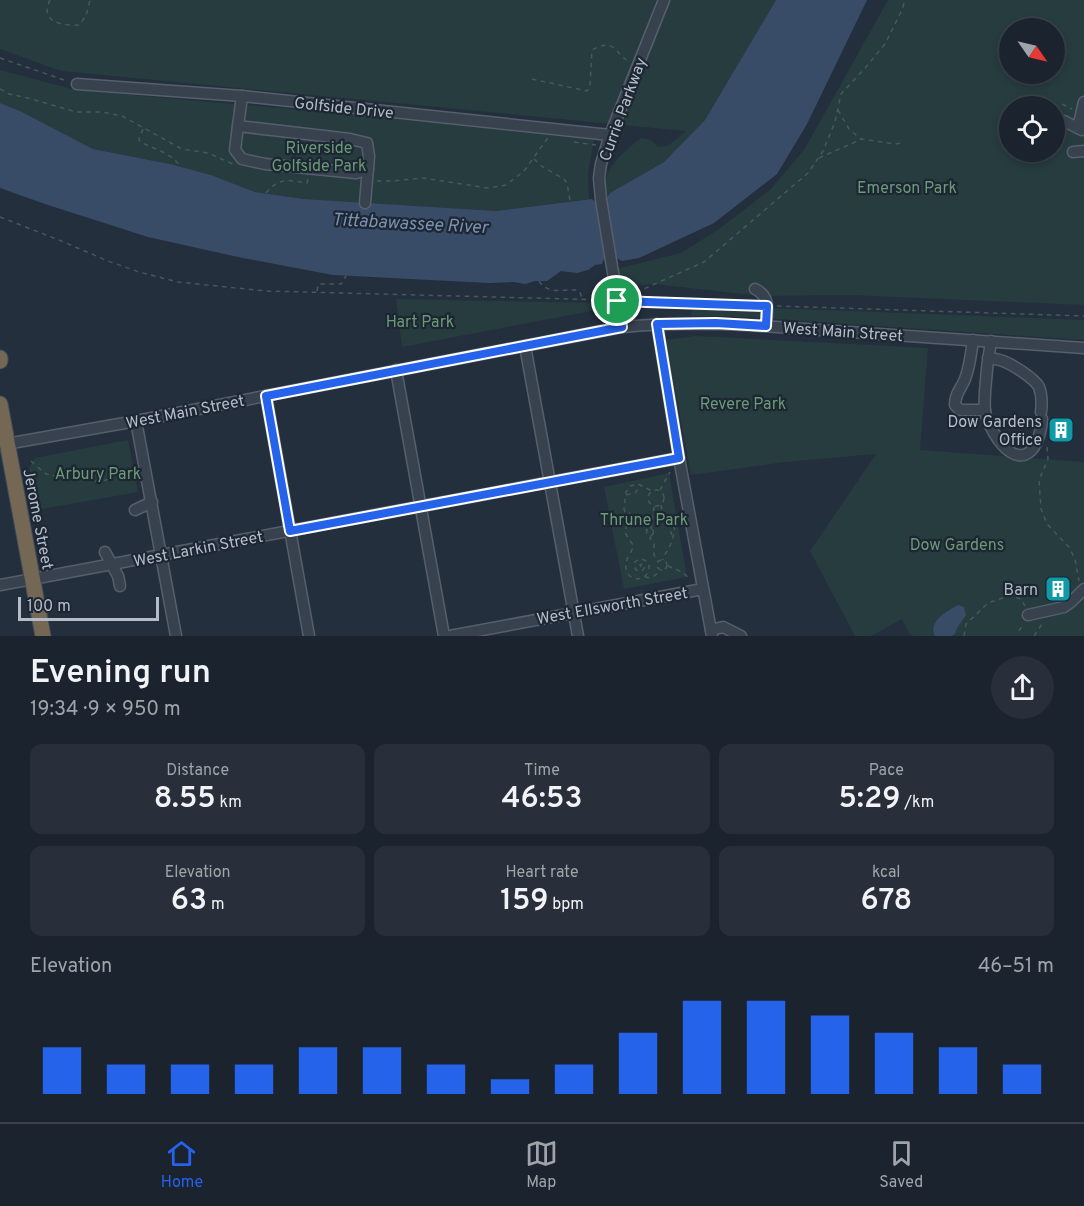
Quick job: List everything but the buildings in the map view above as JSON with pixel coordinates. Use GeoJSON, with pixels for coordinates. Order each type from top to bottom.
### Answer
{"type":"FeatureCollection","features":[{"type":"Feature","properties":{"kind":"highway","name":"Jerome Street"},"geometry":{"type":"LineString","coordinates":[[0,404],[3,444],[43,636]]}},
{"type":"Feature","properties":{"kind":"street","name":"Currie Parkway"},"geometry":{"type":"LineString","coordinates":[[622,327],[599,178],[610,135],[664,0]]}},
{"type":"Feature","properties":{"kind":"street","name":"Golfside Drive"},"geometry":{"type":"LineString","coordinates":[[77,84],[242,96],[610,135]]}},
{"type":"Feature","properties":{"kind":"street"},"geometry":{"type":"LineString","coordinates":[[242,96],[235,150],[242,159],[266,164],[356,173],[368,169]]}},
{"type":"Feature","properties":{"kind":"street"},"geometry":{"type":"LineString","coordinates":[[1065,121],[1081,129],[1084,102]]}},
{"type":"Feature","properties":{"kind":"street"},"geometry":{"type":"LineString","coordinates":[[238,126],[367,143],[369,156],[366,203]]}},
{"type":"Feature","properties":{"kind":"street"},"geometry":{"type":"LineString","coordinates":[[755,289],[761,292],[767,300],[766,326]]}},
{"type":"Feature","properties":{"kind":"street","name":"West Main Street"},"geometry":{"type":"LineString","coordinates":[[3,444],[136,421],[622,327],[716,323],[1084,348]]}},
{"type":"Feature","properties":{"kind":"street"},"geometry":{"type":"LineString","coordinates":[[657,324],[711,633],[723,627],[741,636]]}},
{"type":"Feature","properties":{"kind":"street"},"geometry":{"type":"LineString","coordinates":[[973,340],[969,367],[955,396],[955,405],[960,410],[985,410]]}},
{"type":"Feature","properties":{"kind":"street"},"geometry":{"type":"LineString","coordinates":[[988,358],[1006,362],[1033,380],[1041,392],[1040,436],[1030,453],[1023,456],[1012,454],[1000,444],[989,424],[985,410],[988,358],[991,341]]}},
{"type":"Feature","properties":{"kind":"street"},"geometry":{"type":"LineString","coordinates":[[525,346],[578,636]]}},
{"type":"Feature","properties":{"kind":"street"},"geometry":{"type":"LineString","coordinates":[[396,370],[444,636]]}},
{"type":"Feature","properties":{"kind":"street"},"geometry":{"type":"LineString","coordinates":[[266,396],[309,636]]}},
{"type":"Feature","properties":{"kind":"street"},"geometry":{"type":"LineString","coordinates":[[136,421],[176,636]]}},
{"type":"Feature","properties":{"kind":"street","name":"West Larkin Street"},"geometry":{"type":"LineString","coordinates":[[0,585],[679,458]]}},
{"type":"Feature","properties":{"kind":"street"},"geometry":{"type":"LineString","coordinates":[[135,510],[152,502]]}},
{"type":"Feature","properties":{"kind":"street"},"geometry":{"type":"LineString","coordinates":[[105,552],[118,576],[120,586]]}},
{"type":"Feature","properties":{"kind":"street","name":"West Ellsworth Street"},"geometry":{"type":"LineString","coordinates":[[450,636],[703,589]]}},
{"type":"Feature","properties":{"kind":"street"},"geometry":{"type":"LineString","coordinates":[[1028,615],[1064,607],[1082,591]]}},
{"type":"Feature","properties":{"kind":"path"},"geometry":{"type":"LineString","coordinates":[[50,0],[47,6],[48,16],[56,23],[68,26],[79,25],[86,16],[90,0]]}},
{"type":"Feature","properties":{"kind":"path"},"geometry":{"type":"LineString","coordinates":[[617,301],[704,262],[808,173],[823,151],[834,122],[841,93],[885,44],[905,0]]}},
{"type":"Feature","properties":{"kind":"path"},"geometry":{"type":"LineString","coordinates":[[532,79],[587,91],[590,87],[592,50],[602,45],[613,47],[629,62]]}},
{"type":"Feature","properties":{"kind":"path"},"geometry":{"type":"LineString","coordinates":[[0,58],[77,84]]}},
{"type":"Feature","properties":{"kind":"path"},"geometry":{"type":"LineString","coordinates":[[0,89],[9,94],[76,112],[102,112],[122,116],[182,149],[208,153],[240,167]]}},
{"type":"Feature","properties":{"kind":"path"},"geometry":{"type":"LineString","coordinates":[[837,109],[849,129],[862,139],[901,143]]}},
{"type":"Feature","properties":{"kind":"path"},"geometry":{"type":"LineString","coordinates":[[144,128],[139,136],[140,142],[165,152],[180,166]]}},
{"type":"Feature","properties":{"kind":"path"},"geometry":{"type":"LineString","coordinates":[[367,181],[392,182],[423,178],[488,188],[506,185],[524,171],[547,139],[556,140]]}},
{"type":"Feature","properties":{"kind":"path"},"geometry":{"type":"LineString","coordinates":[[818,158],[862,139]]}},
{"type":"Feature","properties":{"kind":"path"},"geometry":{"type":"LineString","coordinates":[[567,141],[596,145]]}},
{"type":"Feature","properties":{"kind":"path"},"geometry":{"type":"LineString","coordinates":[[170,164],[173,159]]}},
{"type":"Feature","properties":{"kind":"path"},"geometry":{"type":"LineString","coordinates":[[534,159],[564,179],[567,183],[570,201]]}},
{"type":"Feature","properties":{"kind":"path"},"geometry":{"type":"LineString","coordinates":[[266,193],[274,185],[284,180],[307,183],[309,175]]}},
{"type":"Feature","properties":{"kind":"path"},"geometry":{"type":"LineString","coordinates":[[0,218],[139,272],[178,282],[266,291],[605,299],[1084,316]]}},
{"type":"Feature","properties":{"kind":"path"},"geometry":{"type":"LineString","coordinates":[[317,292],[318,285],[341,284],[346,276]]}},
{"type":"Feature","properties":{"kind":"path"},"geometry":{"type":"LineString","coordinates":[[539,281],[542,286],[553,291],[576,290],[580,292],[582,300]]}},
{"type":"Feature","properties":{"kind":"path"},"geometry":{"type":"LineString","coordinates":[[1047,446],[1048,459],[1039,480],[1041,509],[1047,524],[1069,547],[1075,559],[1082,591]]}},
{"type":"Feature","properties":{"kind":"path"},"geometry":{"type":"LineString","coordinates":[[31,461],[52,476],[71,471],[84,478],[98,481],[110,479],[115,469],[123,468],[129,472],[134,471]]}},
{"type":"Feature","properties":{"kind":"path"},"geometry":{"type":"LineString","coordinates":[[659,491],[670,472]]}},
{"type":"Feature","properties":{"kind":"path"},"geometry":{"type":"LineString","coordinates":[[626,495],[635,493],[641,484]]}},
{"type":"Feature","properties":{"kind":"path"},"geometry":{"type":"LineString","coordinates":[[667,565],[665,569],[651,578],[634,579],[626,570],[626,563],[633,552],[633,545],[625,533],[628,517],[624,508],[626,492],[630,486],[641,484],[664,495],[661,506],[663,519],[672,536]]}},
{"type":"Feature","properties":{"kind":"path"},"geometry":{"type":"LineString","coordinates":[[652,491],[647,500],[654,507],[661,506]]}},
{"type":"Feature","properties":{"kind":"path"},"geometry":{"type":"LineString","coordinates":[[654,507],[651,529],[653,532],[650,538],[654,544],[658,569],[662,570]]}},
{"type":"Feature","properties":{"kind":"path"},"geometry":{"type":"LineString","coordinates":[[628,517],[632,513],[634,516],[632,518]]}},
{"type":"Feature","properties":{"kind":"path"},"geometry":{"type":"LineString","coordinates":[[628,517],[644,526],[647,535],[651,536]]}},
{"type":"Feature","properties":{"kind":"path"},"geometry":{"type":"LineString","coordinates":[[663,560],[675,530],[670,523],[666,523]]}},
{"type":"Feature","properties":{"kind":"path"},"geometry":{"type":"LineString","coordinates":[[647,530],[651,529]]}},
{"type":"Feature","properties":{"kind":"path"},"geometry":{"type":"LineString","coordinates":[[641,567],[642,564],[645,567],[642,571],[636,570],[634,564],[637,560],[643,559],[649,564],[648,572],[644,577]]}},
{"type":"Feature","properties":{"kind":"path"},"geometry":{"type":"LineString","coordinates":[[658,562],[663,560]]}},
{"type":"Feature","properties":{"kind":"path"},"geometry":{"type":"LineString","coordinates":[[663,560],[667,565],[689,578]]}},
{"type":"Feature","properties":{"kind":"path"},"geometry":{"type":"LineString","coordinates":[[964,636],[964,628],[969,620],[988,603],[999,598],[1011,596],[1021,599],[1028,615]]}},
{"type":"Feature","properties":{"kind":"path"},"geometry":{"type":"LineString","coordinates":[[1034,636],[1044,621],[1044,611]]}},
{"type":"Feature","properties":{"kind":"green space"},"geometry":{"type":"Polygon","coordinates":[[[0,0],[776,0],[705,120],[664,162],[610,193],[605,201],[604,187],[607,175],[614,163],[630,147],[641,138],[651,140],[658,147],[669,145],[686,131],[61,71],[0,49],[0,0]]]}},
{"type":"Feature","properties":{"kind":"green space","name":"Emerson Park"},"geometry":{"type":"Polygon","coordinates":[[[888,0],[1084,0],[1084,305],[849,295],[761,296],[654,284],[622,286],[617,269],[681,253],[719,229],[770,190],[804,150],[888,0]]]}},
{"type":"Feature","properties":{"kind":"green space","name":"Riverside Golfside Park"},"geometry":{"type":"Polygon","coordinates":[[[0,70],[76,90],[381,117],[594,140],[588,173],[589,199],[496,211],[304,199],[255,192],[211,175],[170,164],[93,149],[0,103],[0,70]]]}},
{"type":"Feature","properties":{"kind":"green space","name":"Hart Park"},"geometry":{"type":"Polygon","coordinates":[[[396,299],[602,303],[602,309],[402,347],[396,299]]]}},
{"type":"Feature","properties":{"kind":"green space"},"geometry":{"type":"Polygon","coordinates":[[[694,306],[1084,320],[1084,340],[729,316],[692,316],[694,306]]]}},
{"type":"Feature","properties":{"kind":"green space"},"geometry":{"type":"Polygon","coordinates":[[[696,336],[928,348],[920,450],[1084,462],[1084,636],[913,636],[902,619],[871,636],[855,636],[810,551],[876,454],[785,462],[691,475],[666,340],[696,336]]]}},
{"type":"Feature","properties":{"kind":"green space","name":"Arbury Park"},"geometry":{"type":"Polygon","coordinates":[[[128,440],[138,492],[37,510],[29,468],[35,458],[128,440]]]}},
{"type":"Feature","properties":{"kind":"green space","name":"Thrune Park"},"geometry":{"type":"Polygon","coordinates":[[[669,473],[687,577],[624,589],[604,487],[669,473]]]}},
{"type":"Feature","properties":{"kind":"water","name":"Tittabawassee River"},"geometry":{"type":"Polygon","coordinates":[[[776,0],[867,0],[807,124],[777,174],[714,223],[639,258],[622,261],[615,257],[604,259],[602,264],[595,265],[588,270],[577,273],[561,271],[547,281],[525,284],[489,283],[333,275],[148,237],[0,188],[0,103],[93,149],[170,164],[211,175],[255,192],[304,199],[496,211],[592,199],[595,202],[605,201],[610,193],[664,162],[705,120],[776,0]]]}},
{"type":"Feature","properties":{"kind":"water"},"geometry":{"type":"Polygon","coordinates":[[[958,605],[964,607],[966,615],[955,634],[935,636],[933,631],[936,621],[958,605]]]}},
{"type":"Feature","properties":{"kind":"place","name":"Dow Gardens Office"},"geometry":{"type":"Point","coordinates":[1061,430]}},
{"type":"Feature","properties":{"kind":"place","name":"Barn"},"geometry":{"type":"Point","coordinates":[1058,589]}},
{"type":"Feature","properties":{"kind":"route"},"geometry":{"type":"LineString","coordinates":[[617,301],[767,306],[766,326],[716,323],[657,324],[679,458],[290,531],[266,396],[622,327],[617,301]]}},
{"type":"Feature","properties":{"kind":"park label","name":"Revere Park"},"geometry":{"type":"Point","coordinates":[743,403]}},
{"type":"Feature","properties":{"kind":"park label","name":"Dow Gardens"},"geometry":{"type":"Point","coordinates":[957,544]}}]}
